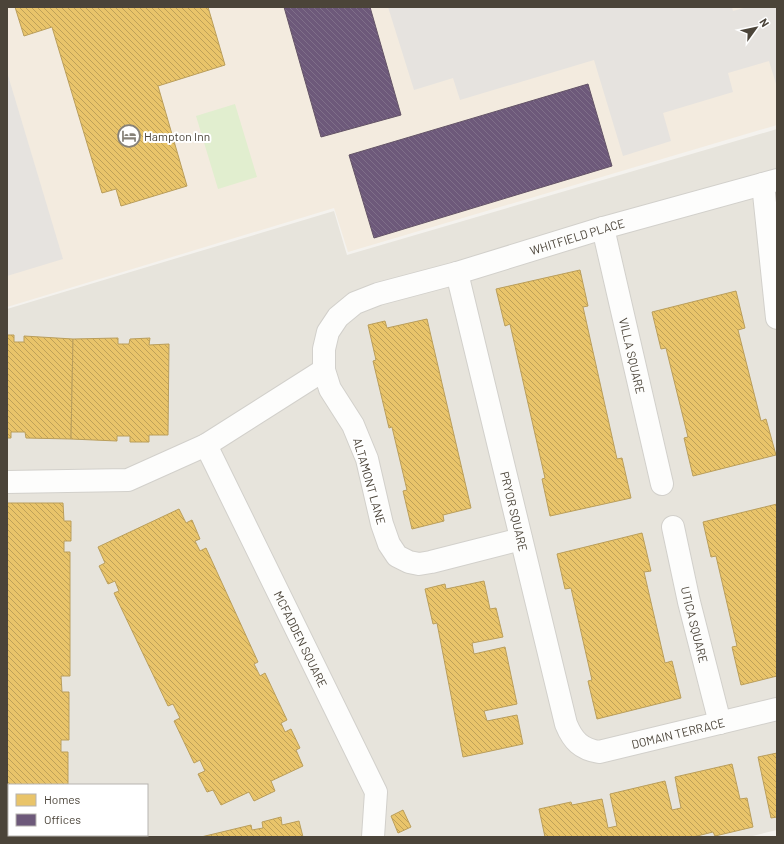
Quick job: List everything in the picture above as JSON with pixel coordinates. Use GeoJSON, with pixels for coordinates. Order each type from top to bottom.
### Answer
{"type":"FeatureCollection","features":[{"type":"Feature","properties":{"kind":"street","name":"WHITFIELD PLACE"},"geometry":{"type":"LineString","coordinates":[[378,294],[457,273],[603,228],[770,182]]}},
{"type":"Feature","properties":{"kind":"street"},"geometry":{"type":"LineString","coordinates":[[770,182],[777,318]]}},
{"type":"Feature","properties":{"kind":"street","name":"VILLA SQUARE"},"geometry":{"type":"LineString","coordinates":[[603,228],[662,484]]}},
{"type":"Feature","properties":{"kind":"street","name":"PRYOR SQUARE"},"geometry":{"type":"LineString","coordinates":[[457,273],[566,724],[572,738],[580,746]]}},
{"type":"Feature","properties":{"kind":"street","name":"ALTAMONT LANE"},"geometry":{"type":"LineString","coordinates":[[378,294],[355,303],[338,317],[328,332],[324,349],[324,370],[330,389],[354,425],[367,459],[382,524],[389,544],[397,556],[419,564],[521,539]]}},
{"type":"Feature","properties":{"kind":"street"},"geometry":{"type":"LineString","coordinates":[[7,482],[128,480],[206,445],[324,370]]}},
{"type":"Feature","properties":{"kind":"street","name":"MCFADDEN SQUARE"},"geometry":{"type":"LineString","coordinates":[[206,445],[376,792],[372,837]]}},
{"type":"Feature","properties":{"kind":"street","name":"UTICA SQUARE"},"geometry":{"type":"LineString","coordinates":[[672,526],[689,602],[720,723]]}},
{"type":"Feature","properties":{"kind":"street","name":"DOMAIN TERRACE"},"geometry":{"type":"LineString","coordinates":[[580,746],[588,751],[599,752],[777,709]]}},
{"type":"Feature","properties":{"kind":"shaded area"},"geometry":{"type":"Polygon","coordinates":[[[7,7],[777,7],[777,125],[348,252],[334,208],[7,307],[7,7]]]}},
{"type":"Feature","properties":{"kind":"shaded area"},"geometry":{"type":"Polygon","coordinates":[[[388,7],[732,7],[733,11],[747,7],[777,7],[777,87],[769,61],[728,73],[733,92],[663,113],[671,141],[623,156],[594,60],[460,100],[453,78],[414,90],[388,7]]]}},
{"type":"Feature","properties":{"kind":"shaded area"},"geometry":{"type":"Polygon","coordinates":[[[7,72],[63,259],[7,276],[7,72]]]}},
{"type":"Feature","properties":{"kind":"shaded area"},"geometry":{"type":"Polygon","coordinates":[[[777,129],[777,830],[748,837],[7,837],[7,309],[334,211],[347,255],[777,129]]]}},
{"type":"Feature","properties":{"kind":"green space"},"geometry":{"type":"Polygon","coordinates":[[[235,104],[257,177],[218,189],[196,116],[235,104]]]}},
{"type":"Feature","properties":{"kind":"building: Homes","name":"Hampton Inn"},"geometry":{"type":"Polygon","coordinates":[[[15,7],[208,7],[225,65],[158,86],[187,186],[121,206],[116,189],[102,193],[52,27],[24,36],[15,7]]]}},
{"type":"Feature","properties":{"kind":"building: Homes"},"geometry":{"type":"Polygon","coordinates":[[[580,270],[588,306],[583,307],[617,459],[622,458],[631,498],[550,516],[542,479],[545,478],[510,324],[505,326],[496,289],[580,270]]]}},
{"type":"Feature","properties":{"kind":"building: Homes"},"geometry":{"type":"Polygon","coordinates":[[[736,291],[745,328],[738,330],[761,421],[766,419],[776,455],[693,476],[684,438],[688,437],[666,348],[661,349],[652,312],[736,291]]]}},
{"type":"Feature","properties":{"kind":"building: Homes"},"geometry":{"type":"Polygon","coordinates":[[[427,319],[471,508],[443,515],[444,521],[412,529],[403,491],[407,490],[392,427],[389,428],[373,361],[376,360],[368,325],[385,321],[387,328],[427,319]]]}},
{"type":"Feature","properties":{"kind":"building: Homes"},"geometry":{"type":"Polygon","coordinates":[[[7,335],[14,335],[14,342],[24,342],[24,336],[73,339],[71,439],[26,438],[25,432],[11,432],[11,438],[7,438],[7,335]]]}},
{"type":"Feature","properties":{"kind":"building: Homes"},"geometry":{"type":"Polygon","coordinates":[[[118,338],[118,344],[129,344],[130,339],[150,338],[149,345],[169,344],[168,435],[149,435],[149,442],[130,442],[130,436],[117,436],[117,441],[71,439],[73,339],[118,338]]]}},
{"type":"Feature","properties":{"kind":"building: Homes"},"geometry":{"type":"Polygon","coordinates":[[[7,503],[63,503],[64,521],[71,521],[71,541],[64,541],[64,552],[70,552],[70,676],[61,676],[62,692],[69,692],[69,740],[61,740],[61,752],[68,752],[68,784],[8,784],[8,836],[61,837],[7,837],[7,503]]]}},
{"type":"Feature","properties":{"kind":"building: Homes"},"geometry":{"type":"Polygon","coordinates":[[[777,504],[777,676],[741,685],[732,647],[737,646],[716,556],[711,557],[703,522],[777,504]]]}},
{"type":"Feature","properties":{"kind":"building: Homes"},"geometry":{"type":"Polygon","coordinates":[[[179,509],[186,523],[192,520],[200,539],[195,541],[200,551],[206,548],[258,662],[254,664],[260,676],[265,673],[287,720],[281,723],[285,732],[291,729],[300,748],[296,750],[303,766],[271,781],[275,791],[254,801],[249,792],[221,805],[213,790],[207,792],[198,774],[205,771],[200,760],[194,763],[174,721],[180,718],[173,704],[168,706],[114,593],[119,591],[115,581],[108,584],[99,566],[105,563],[98,547],[179,509]]]}},
{"type":"Feature","properties":{"kind":"building: Homes"},"geometry":{"type":"Polygon","coordinates":[[[642,533],[651,571],[644,572],[665,663],[672,661],[681,698],[597,719],[588,681],[592,680],[571,588],[565,589],[557,554],[642,533]]]}},
{"type":"Feature","properties":{"kind":"building: Homes"},"geometry":{"type":"Polygon","coordinates":[[[484,581],[490,609],[496,608],[503,637],[472,643],[474,654],[505,647],[517,704],[484,711],[487,721],[517,715],[523,744],[463,757],[437,623],[433,624],[425,589],[445,584],[446,589],[484,581]]]}},
{"type":"Feature","properties":{"kind":"building: Homes"},"geometry":{"type":"Polygon","coordinates":[[[777,753],[777,817],[771,818],[758,757],[777,753]]]}},
{"type":"Feature","properties":{"kind":"building: Homes"},"geometry":{"type":"Polygon","coordinates":[[[732,764],[740,799],[747,798],[753,827],[715,836],[713,832],[693,837],[545,837],[539,809],[571,802],[572,805],[602,799],[608,828],[617,826],[610,794],[665,781],[672,810],[681,808],[675,777],[732,764]]]}},
{"type":"Feature","properties":{"kind":"building: Homes"},"geometry":{"type":"Polygon","coordinates":[[[403,810],[411,827],[398,833],[391,816],[403,810]]]}},
{"type":"Feature","properties":{"kind":"building: Homes"},"geometry":{"type":"Polygon","coordinates":[[[281,817],[282,825],[299,821],[303,837],[201,837],[251,825],[252,830],[263,828],[262,822],[281,817]]]}},
{"type":"Feature","properties":{"kind":"building: Offices"},"geometry":{"type":"Polygon","coordinates":[[[284,7],[370,7],[401,115],[321,137],[284,7]]]}},
{"type":"Feature","properties":{"kind":"building: Offices"},"geometry":{"type":"Polygon","coordinates":[[[588,84],[612,166],[374,238],[349,155],[588,84]]]}},
{"type":"Feature","properties":{"kind":"place","name":"Hampton Inn"},"geometry":{"type":"Point","coordinates":[129,136]}}]}
